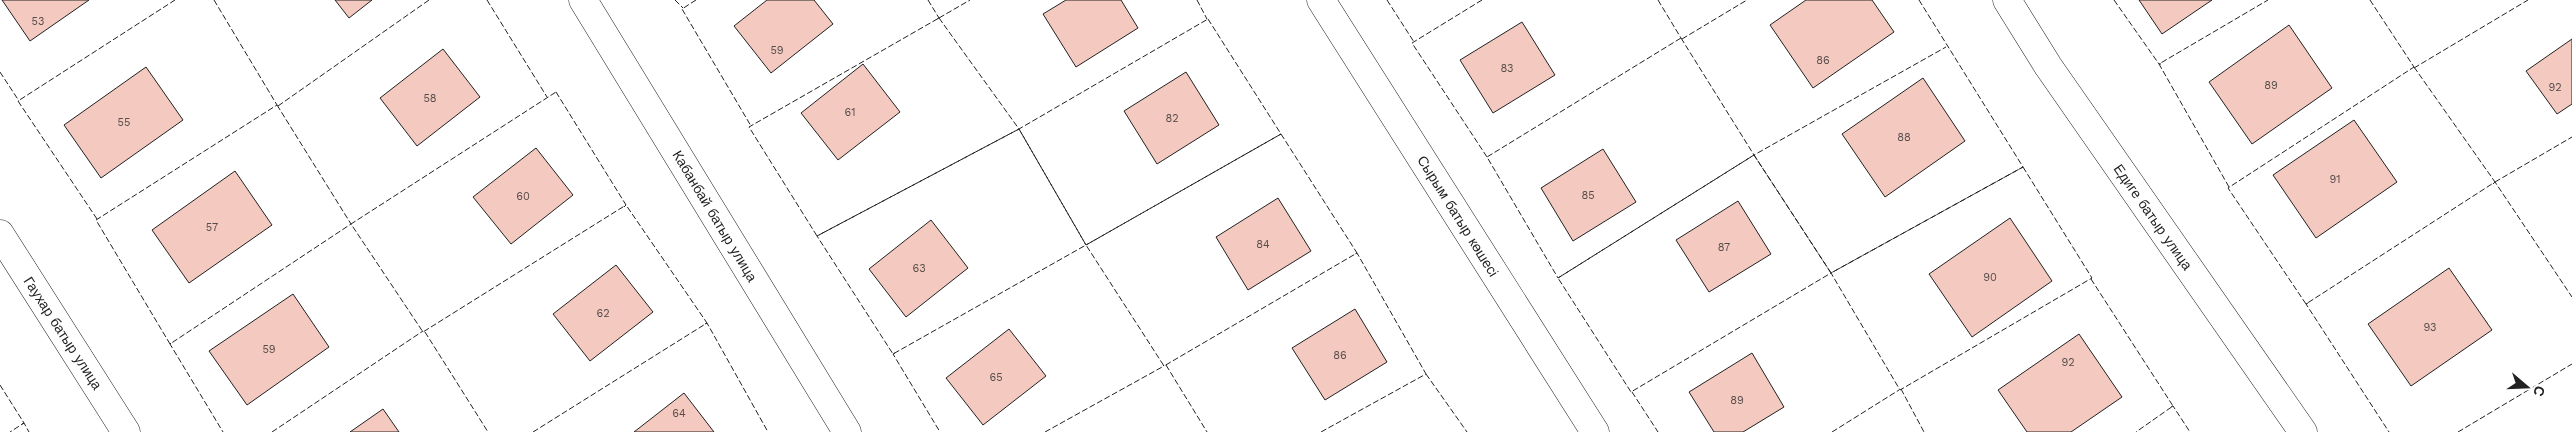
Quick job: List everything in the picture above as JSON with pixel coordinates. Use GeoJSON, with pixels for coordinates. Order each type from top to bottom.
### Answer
{"type":"FeatureCollection","features":[{"type":"Feature","properties":{"kind":"street","name":"Кабанбай батыр улица"},"geometry":{"type":"LineString","coordinates":[[583,0],[847,432]]}},
{"type":"Feature","properties":{"kind":"street","name":"Сырым батыр көшесі"},"geometry":{"type":"LineString","coordinates":[[1321,0],[1594,432]]}},
{"type":"Feature","properties":{"kind":"street","name":"Едиге батыр улица"},"geometry":{"type":"LineString","coordinates":[[2007,0],[2048,66],[2303,432]]}},
{"type":"Feature","properties":{"kind":"street","name":"Гаухар батыр улица"},"geometry":{"type":"LineString","coordinates":[[0,234],[126,432]]}},
{"type":"Feature","properties":{"kind":"building"},"geometry":{"type":"Polygon","coordinates":[[[2,0],[89,0],[30,41],[2,0]]]}},
{"type":"Feature","properties":{"kind":"building"},"geometry":{"type":"Polygon","coordinates":[[[335,0],[372,0],[349,18],[335,0]]]}},
{"type":"Feature","properties":{"kind":"building"},"geometry":{"type":"Polygon","coordinates":[[[767,0],[814,0],[833,24],[771,73],[734,26],[767,0]]]}},
{"type":"Feature","properties":{"kind":"building"},"geometry":{"type":"Polygon","coordinates":[[[1066,0],[1121,0],[1138,28],[1076,67],[1043,14],[1066,0]]]}},
{"type":"Feature","properties":{"kind":"building"},"geometry":{"type":"Polygon","coordinates":[[[1806,0],[1872,0],[1894,32],[1813,88],[1770,25],[1806,0]]]}},
{"type":"Feature","properties":{"kind":"building"},"geometry":{"type":"Polygon","coordinates":[[[2139,0],[2212,0],[2162,34],[2139,0]]]}},
{"type":"Feature","properties":{"kind":"building"},"geometry":{"type":"Polygon","coordinates":[[[1522,22],[1555,75],[1493,113],[1460,60],[1522,22]]]}},
{"type":"Feature","properties":{"kind":"building"},"geometry":{"type":"Polygon","coordinates":[[[2289,25],[2332,88],[2252,144],[2209,82],[2289,25]]]}},
{"type":"Feature","properties":{"kind":"building"},"geometry":{"type":"Polygon","coordinates":[[[2572,39],[2572,104],[2557,114],[2526,71],[2572,39]]]}},
{"type":"Feature","properties":{"kind":"building"},"geometry":{"type":"Polygon","coordinates":[[[443,49],[480,97],[417,146],[380,98],[443,49]]]}},
{"type":"Feature","properties":{"kind":"building"},"geometry":{"type":"Polygon","coordinates":[[[863,64],[900,112],[838,160],[801,113],[863,64]]]}},
{"type":"Feature","properties":{"kind":"building"},"geometry":{"type":"Polygon","coordinates":[[[146,67],[183,120],[101,178],[64,125],[146,67]]]}},
{"type":"Feature","properties":{"kind":"building"},"geometry":{"type":"Polygon","coordinates":[[[1186,72],[1219,125],[1157,164],[1124,111],[1186,72]]]}},
{"type":"Feature","properties":{"kind":"building"},"geometry":{"type":"Polygon","coordinates":[[[1923,78],[1965,141],[1885,197],[1842,134],[1923,78]]]}},
{"type":"Feature","properties":{"kind":"building"},"geometry":{"type":"Polygon","coordinates":[[[2354,120],[2397,182],[2316,238],[2273,175],[2354,120]]]}},
{"type":"Feature","properties":{"kind":"building"},"geometry":{"type":"Polygon","coordinates":[[[536,148],[573,195],[511,244],[473,197],[536,148]]]}},
{"type":"Feature","properties":{"kind":"building"},"geometry":{"type":"Polygon","coordinates":[[[1603,149],[1636,202],[1573,241],[1541,188],[1603,149]]]}},
{"type":"Feature","properties":{"kind":"building"},"geometry":{"type":"Polygon","coordinates":[[[235,171],[272,225],[189,283],[152,230],[235,171]]]}},
{"type":"Feature","properties":{"kind":"building"},"geometry":{"type":"Polygon","coordinates":[[[1278,198],[1311,251],[1248,290],[1216,237],[1278,198]]]}},
{"type":"Feature","properties":{"kind":"building"},"geometry":{"type":"Polygon","coordinates":[[[1738,201],[1771,254],[1709,292],[1676,240],[1738,201]]]}},
{"type":"Feature","properties":{"kind":"building"},"geometry":{"type":"Polygon","coordinates":[[[2010,218],[2052,281],[1972,337],[1929,274],[2010,218]]]}},
{"type":"Feature","properties":{"kind":"building"},"geometry":{"type":"Polygon","coordinates":[[[931,220],[968,268],[906,317],[869,269],[931,220]]]}},
{"type":"Feature","properties":{"kind":"building"},"geometry":{"type":"Polygon","coordinates":[[[616,265],[653,312],[590,361],[553,314],[616,265]]]}},
{"type":"Feature","properties":{"kind":"building"},"geometry":{"type":"Polygon","coordinates":[[[2449,268],[2492,330],[2411,386],[2368,324],[2449,268]]]}},
{"type":"Feature","properties":{"kind":"building"},"geometry":{"type":"Polygon","coordinates":[[[293,294],[329,347],[247,405],[209,351],[293,294]]]}},
{"type":"Feature","properties":{"kind":"building"},"geometry":{"type":"Polygon","coordinates":[[[1355,309],[1387,362],[1325,400],[1292,348],[1355,309]]]}},
{"type":"Feature","properties":{"kind":"building"},"geometry":{"type":"Polygon","coordinates":[[[1009,329],[1046,376],[983,425],[946,378],[1009,329]]]}},
{"type":"Feature","properties":{"kind":"building"},"geometry":{"type":"Polygon","coordinates":[[[2079,334],[2122,397],[2071,432],[2027,432],[1998,390],[2079,334]]]}},
{"type":"Feature","properties":{"kind":"building"},"geometry":{"type":"Polygon","coordinates":[[[1752,353],[1784,407],[1743,432],[1714,432],[1689,392],[1752,353]]]}},
{"type":"Feature","properties":{"kind":"building"},"geometry":{"type":"Polygon","coordinates":[[[684,393],[714,432],[634,432],[684,393]]]}},
{"type":"Feature","properties":{"kind":"building"},"geometry":{"type":"Polygon","coordinates":[[[383,409],[399,432],[350,432],[383,409]]]}},
{"type":"Feature","properties":{"kind":"fence"},"geometry":{"type":"LineString","coordinates":[[97,219],[18,101],[175,0]]}},
{"type":"Feature","properties":{"kind":"fence"},"geometry":{"type":"LineString","coordinates":[[214,0],[277,105]]}},
{"type":"Feature","properties":{"kind":"fence"},"geometry":{"type":"LineString","coordinates":[[278,106],[429,0]]}},
{"type":"Feature","properties":{"kind":"fence"},"geometry":{"type":"LineString","coordinates":[[487,0],[547,97]]}},
{"type":"Feature","properties":{"kind":"fence"},"geometry":{"type":"LineString","coordinates":[[675,0],[683,8]]}},
{"type":"Feature","properties":{"kind":"fence"},"geometry":{"type":"LineString","coordinates":[[696,0],[682,9],[751,126]]}},
{"type":"Feature","properties":{"kind":"fence"},"geometry":{"type":"LineString","coordinates":[[928,0],[939,18],[937,19]]}},
{"type":"Feature","properties":{"kind":"fence"},"geometry":{"type":"LineString","coordinates":[[939,18],[970,0]]}},
{"type":"Feature","properties":{"kind":"fence"},"geometry":{"type":"LineString","coordinates":[[1197,0],[1207,19]]}},
{"type":"Feature","properties":{"kind":"fence"},"geometry":{"type":"LineString","coordinates":[[1387,0],[1414,42]]}},
{"type":"Feature","properties":{"kind":"fence"},"geometry":{"type":"LineString","coordinates":[[1482,0],[1412,43],[1487,157]]}},
{"type":"Feature","properties":{"kind":"fence"},"geometry":{"type":"LineString","coordinates":[[1658,0],[1681,38]]}},
{"type":"Feature","properties":{"kind":"fence"},"geometry":{"type":"LineString","coordinates":[[1682,39],[1747,0]]}},
{"type":"Feature","properties":{"kind":"fence"},"geometry":{"type":"LineString","coordinates":[[1919,0],[2023,167],[1831,273],[1754,155],[1946,47]]}},
{"type":"Feature","properties":{"kind":"fence"},"geometry":{"type":"LineString","coordinates":[[2114,0],[2159,64],[2161,64]]}},
{"type":"Feature","properties":{"kind":"fence"},"geometry":{"type":"LineString","coordinates":[[2229,187],[2159,64],[2268,0]]}},
{"type":"Feature","properties":{"kind":"fence"},"geometry":{"type":"LineString","coordinates":[[2370,0],[2414,67]]}},
{"type":"Feature","properties":{"kind":"fence"},"geometry":{"type":"LineString","coordinates":[[2414,68],[2528,0]]}},
{"type":"Feature","properties":{"kind":"fence"},"geometry":{"type":"LineString","coordinates":[[939,18],[1019,129],[817,236],[749,127],[939,18]]}},
{"type":"Feature","properties":{"kind":"fence"},"geometry":{"type":"LineString","coordinates":[[1208,19],[1281,134],[1086,245],[1019,129],[1208,19]]}},
{"type":"Feature","properties":{"kind":"fence"},"geometry":{"type":"LineString","coordinates":[[1681,38],[1754,155],[1558,278],[1487,157],[1681,38]]}},
{"type":"Feature","properties":{"kind":"fence"},"geometry":{"type":"LineString","coordinates":[[2414,67],[2495,182],[2306,304],[2228,188],[2414,67]]}},
{"type":"Feature","properties":{"kind":"fence"},"geometry":{"type":"LineString","coordinates":[[0,72],[19,101]]}},
{"type":"Feature","properties":{"kind":"fence"},"geometry":{"type":"LineString","coordinates":[[556,92],[626,205],[423,332],[351,224],[556,92]]}},
{"type":"Feature","properties":{"kind":"fence"},"geometry":{"type":"LineString","coordinates":[[277,105],[351,224],[170,344],[96,220],[277,105]]}},
{"type":"Feature","properties":{"kind":"fence"},"geometry":{"type":"LineString","coordinates":[[1019,129],[1086,245],[893,354],[817,236],[1019,129]]}},
{"type":"Feature","properties":{"kind":"fence"},"geometry":{"type":"LineString","coordinates":[[1281,134],[1357,253],[1164,366],[1086,245],[1281,134]]}},
{"type":"Feature","properties":{"kind":"fence"},"geometry":{"type":"LineString","coordinates":[[2495,182],[2572,137]]}},
{"type":"Feature","properties":{"kind":"fence"},"geometry":{"type":"LineString","coordinates":[[1754,155],[1831,273],[1631,392],[1558,278],[1754,155]]}},
{"type":"Feature","properties":{"kind":"fence"},"geometry":{"type":"LineString","coordinates":[[2023,167],[2092,278],[1900,390],[1831,273],[2023,167]]}},
{"type":"Feature","properties":{"kind":"fence"},"geometry":{"type":"LineString","coordinates":[[2493,184],[2495,182],[2572,297]]}},
{"type":"Feature","properties":{"kind":"fence"},"geometry":{"type":"LineString","coordinates":[[533,432],[707,323],[626,205],[624,207]]}},
{"type":"Feature","properties":{"kind":"fence"},"geometry":{"type":"LineString","coordinates":[[1321,432],[1426,374],[1357,253],[1355,254]]}},
{"type":"Feature","properties":{"kind":"fence"},"geometry":{"type":"LineString","coordinates":[[2091,279],[2173,406],[2136,432]]}},
{"type":"Feature","properties":{"kind":"fence"},"geometry":{"type":"LineString","coordinates":[[2308,303],[2306,304],[2389,432]]}},
{"type":"Feature","properties":{"kind":"fence"},"geometry":{"type":"LineString","coordinates":[[705,324],[707,323],[768,432]]}},
{"type":"Feature","properties":{"kind":"fence"},"geometry":{"type":"LineString","coordinates":[[272,432],[423,331]]}},
{"type":"Feature","properties":{"kind":"fence"},"geometry":{"type":"LineString","coordinates":[[425,332],[488,432]]}},
{"type":"Feature","properties":{"kind":"fence"},"geometry":{"type":"LineString","coordinates":[[171,343],[223,432]]}},
{"type":"Feature","properties":{"kind":"fence"},"geometry":{"type":"LineString","coordinates":[[895,353],[893,354],[940,432]]}},
{"type":"Feature","properties":{"kind":"fence"},"geometry":{"type":"LineString","coordinates":[[2458,432],[2572,364]]}},
{"type":"Feature","properties":{"kind":"fence"},"geometry":{"type":"LineString","coordinates":[[1045,432],[1163,365]]}},
{"type":"Feature","properties":{"kind":"fence"},"geometry":{"type":"LineString","coordinates":[[1166,365],[1207,432]]}},
{"type":"Feature","properties":{"kind":"fence"},"geometry":{"type":"LineString","coordinates":[[1426,374],[1467,432]]}},
{"type":"Feature","properties":{"kind":"fence"},"geometry":{"type":"LineString","coordinates":[[0,385],[24,423],[10,432]]}},
{"type":"Feature","properties":{"kind":"fence"},"geometry":{"type":"LineString","coordinates":[[1901,389],[1924,432]]}},
{"type":"Feature","properties":{"kind":"fence"},"geometry":{"type":"LineString","coordinates":[[1832,432],[1899,390]]}},
{"type":"Feature","properties":{"kind":"fence"},"geometry":{"type":"LineString","coordinates":[[1632,392],[1658,432]]}},
{"type":"Feature","properties":{"kind":"fence"},"geometry":{"type":"LineString","coordinates":[[2171,407],[2173,406],[2190,432]]}},
{"type":"Feature","properties":{"kind":"fence"},"geometry":{"type":"LineString","coordinates":[[22,424],[24,423],[29,432]]}}]}
